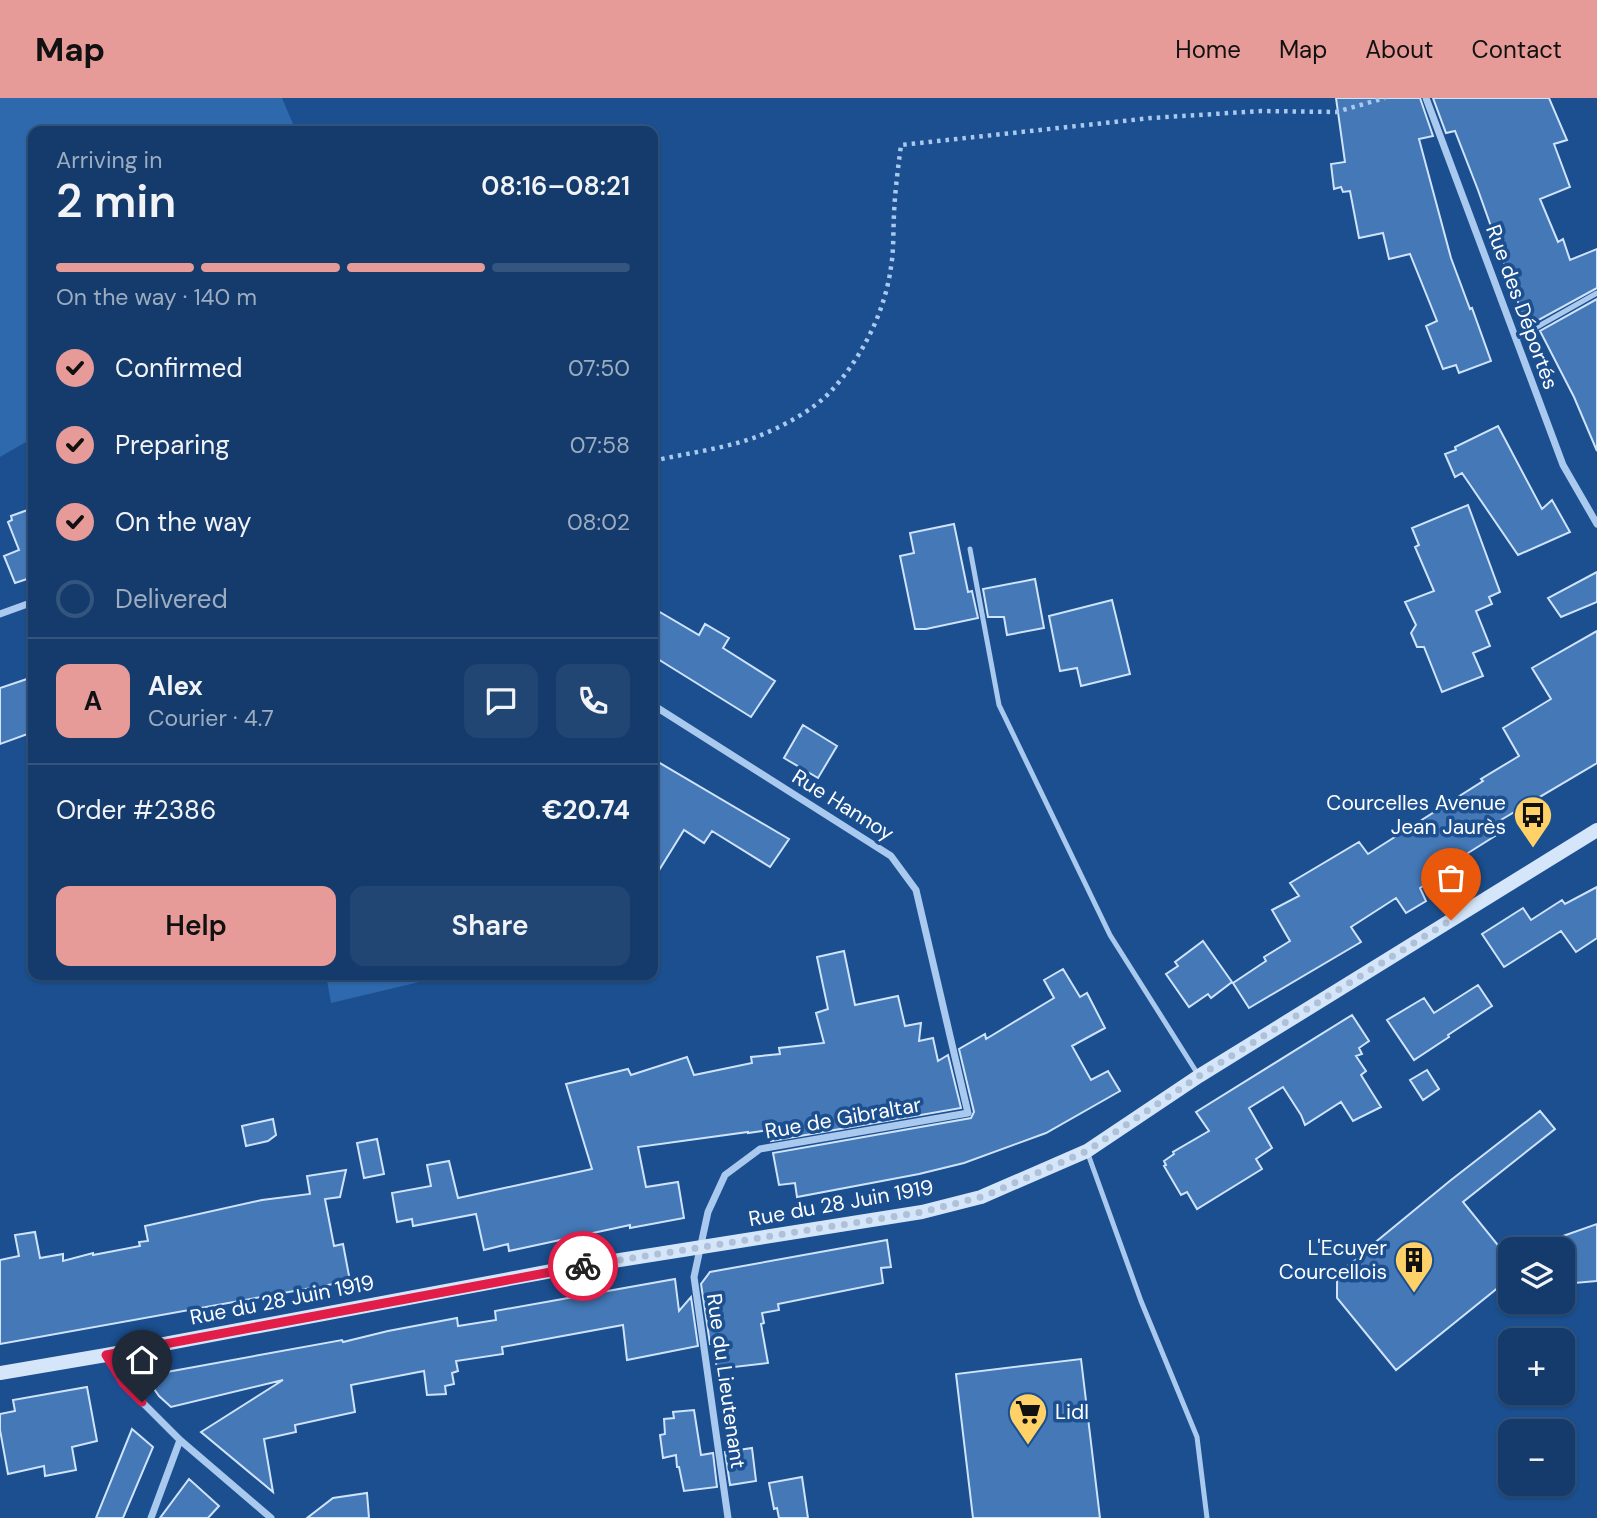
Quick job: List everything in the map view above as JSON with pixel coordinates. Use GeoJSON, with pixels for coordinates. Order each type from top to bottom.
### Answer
{"type":"FeatureCollection","features":[{"type":"Feature","properties":{"kind":"main road","name":"Rue du 28 Juin 1919"},"geometry":{"type":"LineString","coordinates":[[0,1373],[557,1270],[922,1212],[981,1197],[1087,1151],[1199,1076],[1597,830]]}},
{"type":"Feature","properties":{"kind":"street","name":"Rue des Déportés"},"geometry":{"type":"LineString","coordinates":[[1426,98],[1563,465],[1597,524]]}},
{"type":"Feature","properties":{"kind":"street"},"geometry":{"type":"LineString","coordinates":[[0,614],[28,604]]}},
{"type":"Feature","properties":{"kind":"street","name":"Rue Hannoy"},"geometry":{"type":"LineString","coordinates":[[658,708],[891,856],[916,890],[968,1113]]}},
{"type":"Feature","properties":{"kind":"street","name":"Rue de Gibraltar"},"geometry":{"type":"LineString","coordinates":[[699,1248],[708,1212],[725,1175],[760,1149],[968,1113]]}},
{"type":"Feature","properties":{"kind":"street","name":"Rue du Lieutenant"},"geometry":{"type":"LineString","coordinates":[[699,1248],[694,1277],[728,1518]]}},
{"type":"Feature","properties":{"kind":"street"},"geometry":{"type":"LineString","coordinates":[[106,1355],[123,1383],[180,1440],[271,1518]]}},
{"type":"Feature","properties":{"kind":"street"},"geometry":{"type":"LineString","coordinates":[[151,1518],[180,1440]]}},
{"type":"Feature","properties":{"kind":"lane"},"geometry":{"type":"LineString","coordinates":[[1516,340],[1597,293]]}},
{"type":"Feature","properties":{"kind":"lane"},"geometry":{"type":"LineString","coordinates":[[970,549],[999,705],[1110,935],[1199,1076]]}},
{"type":"Feature","properties":{"kind":"lane"},"geometry":{"type":"LineString","coordinates":[[1087,1151],[1141,1301],[1197,1437],[1207,1518]]}},
{"type":"Feature","properties":{"kind":"path"},"geometry":{"type":"LineString","coordinates":[[658,460],[756,437],[796,418],[831,391],[859,353],[884,300],[891,266],[901,145],[1151,118],[1261,111],[1336,112],[1385,98]]}},
{"type":"Feature","properties":{"kind":"shaded area"},"geometry":{"type":"Polygon","coordinates":[[[0,98],[282,98],[294,126],[28,126],[28,441],[0,457],[0,98]]]}},
{"type":"Feature","properties":{"kind":"shaded area"},"geometry":{"type":"Polygon","coordinates":[[[327,980],[428,980],[331,1003],[327,980]]]}},
{"type":"Feature","properties":{"kind":"building"},"geometry":{"type":"Polygon","coordinates":[[[1336,98],[1420,98],[1433,136],[1419,139],[1451,258],[1491,361],[1459,373],[1456,365],[1443,369],[1426,326],[1437,321],[1410,254],[1389,259],[1383,233],[1359,238],[1350,191],[1343,192],[1341,187],[1334,189],[1331,164],[1345,162],[1336,98]]]}},
{"type":"Feature","properties":{"kind":"building"},"geometry":{"type":"Polygon","coordinates":[[[1433,98],[1549,98],[1567,140],[1554,144],[1570,187],[1540,199],[1558,242],[1563,239],[1570,260],[1597,249],[1597,288],[1535,322],[1531,317],[1524,319],[1455,131],[1446,133],[1433,98]]]}},
{"type":"Feature","properties":{"kind":"building"},"geometry":{"type":"Polygon","coordinates":[[[1597,299],[1597,451],[1574,397],[1540,331],[1597,299]]]}},
{"type":"Feature","properties":{"kind":"building"},"geometry":{"type":"Polygon","coordinates":[[[1498,426],[1542,509],[1552,500],[1570,532],[1518,555],[1462,473],[1455,477],[1445,454],[1498,426]]]}},
{"type":"Feature","properties":{"kind":"building"},"geometry":{"type":"Polygon","coordinates":[[[1468,505],[1500,592],[1489,597],[1492,604],[1476,611],[1490,646],[1473,653],[1483,676],[1442,692],[1424,647],[1417,647],[1411,633],[1416,625],[1405,602],[1434,591],[1415,547],[1419,545],[1412,528],[1468,505]]]}},
{"type":"Feature","properties":{"kind":"building"},"geometry":{"type":"Polygon","coordinates":[[[28,510],[28,579],[15,583],[4,556],[19,550],[8,522],[12,520],[11,516],[28,510]]]}},
{"type":"Feature","properties":{"kind":"building"},"geometry":{"type":"Polygon","coordinates":[[[954,524],[968,592],[972,591],[978,618],[915,629],[900,556],[914,553],[910,533],[954,524]]]}},
{"type":"Feature","properties":{"kind":"building"},"geometry":{"type":"Polygon","coordinates":[[[1597,572],[1597,602],[1561,617],[1548,598],[1597,572]]]}},
{"type":"Feature","properties":{"kind":"building"},"geometry":{"type":"Polygon","coordinates":[[[1035,579],[1044,628],[1007,635],[1004,617],[988,617],[983,589],[1035,579]]]}},
{"type":"Feature","properties":{"kind":"building"},"geometry":{"type":"Polygon","coordinates":[[[1112,600],[1130,674],[1081,686],[1077,668],[1060,671],[1049,616],[1112,600]]]}},
{"type":"Feature","properties":{"kind":"building"},"geometry":{"type":"Polygon","coordinates":[[[658,611],[699,635],[705,624],[729,638],[723,648],[775,681],[751,717],[658,659],[658,611]]]}},
{"type":"Feature","properties":{"kind":"building"},"geometry":{"type":"Polygon","coordinates":[[[1597,631],[1597,763],[1489,827],[1495,836],[1420,888],[1426,901],[1406,913],[1396,898],[1351,927],[1361,942],[1249,1008],[1233,983],[1266,961],[1264,957],[1290,941],[1272,910],[1299,896],[1290,883],[1359,842],[1368,854],[1519,756],[1503,728],[1551,699],[1532,668],[1597,631]]]}},
{"type":"Feature","properties":{"kind":"building"},"geometry":{"type":"Polygon","coordinates":[[[28,679],[28,734],[0,744],[0,688],[28,679]]]}},
{"type":"Feature","properties":{"kind":"building"},"geometry":{"type":"Polygon","coordinates":[[[803,725],[837,746],[818,778],[784,758],[803,725]]]}},
{"type":"Feature","properties":{"kind":"building"},"geometry":{"type":"Polygon","coordinates":[[[658,762],[789,839],[770,867],[712,831],[704,843],[684,830],[658,872],[658,762]]]}},
{"type":"Feature","properties":{"kind":"building"},"geometry":{"type":"Polygon","coordinates":[[[1597,887],[1597,938],[1576,952],[1561,931],[1504,967],[1482,934],[1523,908],[1531,920],[1562,900],[1565,904],[1597,887]]]}},
{"type":"Feature","properties":{"kind":"building"},"geometry":{"type":"Polygon","coordinates":[[[1203,941],[1232,982],[1211,998],[1208,994],[1189,1007],[1166,974],[1178,966],[1175,962],[1203,941]]]}},
{"type":"Feature","properties":{"kind":"building"},"geometry":{"type":"Polygon","coordinates":[[[844,951],[855,1005],[898,996],[905,1026],[921,1023],[919,1041],[933,1038],[938,1061],[948,1055],[961,1108],[771,1141],[769,1130],[638,1147],[646,1187],[678,1182],[684,1218],[630,1228],[630,1225],[509,1251],[508,1244],[484,1250],[476,1214],[413,1226],[412,1219],[397,1222],[392,1193],[431,1186],[427,1165],[449,1161],[458,1198],[592,1169],[566,1084],[628,1069],[631,1075],[687,1057],[694,1075],[752,1063],[751,1057],[780,1054],[779,1048],[824,1043],[816,1013],[828,1009],[817,957],[844,951]]]}},
{"type":"Feature","properties":{"kind":"building"},"geometry":{"type":"Polygon","coordinates":[[[1063,969],[1080,997],[1087,993],[1105,1028],[1072,1046],[1091,1080],[1108,1071],[1120,1091],[1046,1133],[964,1163],[797,1197],[795,1183],[779,1185],[773,1153],[971,1118],[974,1112],[959,1049],[985,1034],[986,1039],[1054,998],[1044,980],[1063,969]]]}},
{"type":"Feature","properties":{"kind":"building"},"geometry":{"type":"Polygon","coordinates":[[[1478,985],[1492,1006],[1414,1060],[1387,1020],[1424,998],[1434,1013],[1478,985]]]}},
{"type":"Feature","properties":{"kind":"building"},"geometry":{"type":"Polygon","coordinates":[[[1352,1015],[1369,1041],[1359,1048],[1362,1054],[1356,1056],[1366,1071],[1361,1075],[1381,1107],[1353,1121],[1341,1102],[1305,1125],[1283,1087],[1249,1108],[1272,1148],[1256,1159],[1262,1169],[1197,1209],[1187,1192],[1181,1195],[1164,1166],[1164,1161],[1174,1154],[1173,1152],[1209,1131],[1196,1112],[1352,1015]]]}},
{"type":"Feature","properties":{"kind":"building"},"geometry":{"type":"Polygon","coordinates":[[[1427,1070],[1439,1089],[1423,1100],[1410,1080],[1427,1070]]]}},
{"type":"Feature","properties":{"kind":"building","name":"L'Ecuyer Courcellois"},"geometry":{"type":"Polygon","coordinates":[[[1540,1111],[1555,1129],[1463,1202],[1498,1245],[1498,1288],[1396,1370],[1337,1298],[1337,1273],[1540,1111]]]}},
{"type":"Feature","properties":{"kind":"building"},"geometry":{"type":"Polygon","coordinates":[[[273,1119],[276,1135],[268,1141],[246,1146],[242,1126],[273,1119]]]}},
{"type":"Feature","properties":{"kind":"building"},"geometry":{"type":"Polygon","coordinates":[[[377,1139],[384,1174],[364,1178],[357,1143],[377,1139]]]}},
{"type":"Feature","properties":{"kind":"building"},"geometry":{"type":"Polygon","coordinates":[[[346,1170],[340,1197],[325,1199],[334,1246],[343,1244],[350,1281],[0,1344],[0,1260],[19,1256],[15,1235],[35,1232],[40,1258],[63,1254],[63,1261],[93,1253],[140,1246],[139,1242],[148,1241],[145,1226],[262,1200],[310,1194],[307,1176],[346,1170]]]}},
{"type":"Feature","properties":{"kind":"building"},"geometry":{"type":"Polygon","coordinates":[[[1597,1224],[1597,1281],[1575,1283],[1575,1237],[1563,1236],[1597,1224]]]}},
{"type":"Feature","properties":{"kind":"building"},"geometry":{"type":"Polygon","coordinates":[[[887,1240],[891,1267],[881,1268],[883,1283],[778,1304],[779,1310],[762,1313],[764,1323],[761,1324],[768,1363],[717,1369],[713,1343],[710,1344],[701,1284],[710,1272],[887,1240]]]}},
{"type":"Feature","properties":{"kind":"building"},"geometry":{"type":"Polygon","coordinates":[[[675,1279],[679,1311],[691,1297],[698,1346],[627,1360],[623,1325],[502,1347],[503,1354],[456,1361],[458,1371],[452,1373],[454,1384],[445,1386],[446,1394],[427,1395],[424,1371],[351,1385],[355,1412],[295,1425],[296,1432],[264,1439],[273,1492],[201,1432],[283,1380],[171,1407],[159,1396],[145,1376],[342,1340],[343,1342],[457,1318],[458,1326],[496,1320],[495,1311],[675,1279]]]}},
{"type":"Feature","properties":{"kind":"building","name":"Lidl"},"geometry":{"type":"Polygon","coordinates":[[[1081,1359],[1100,1518],[973,1518],[956,1374],[1081,1359]]]}},
{"type":"Feature","properties":{"kind":"building"},"geometry":{"type":"Polygon","coordinates":[[[87,1387],[97,1441],[72,1447],[76,1470],[45,1476],[44,1466],[8,1474],[0,1430],[0,1414],[15,1411],[13,1400],[87,1387]]]}},
{"type":"Feature","properties":{"kind":"building"},"geometry":{"type":"Polygon","coordinates":[[[694,1410],[701,1455],[713,1453],[717,1487],[684,1491],[676,1455],[663,1458],[660,1435],[665,1434],[664,1419],[674,1418],[673,1412],[694,1410]]]}},
{"type":"Feature","properties":{"kind":"building"},"geometry":{"type":"Polygon","coordinates":[[[132,1429],[153,1447],[123,1518],[96,1518],[132,1429]]]}},
{"type":"Feature","properties":{"kind":"building"},"geometry":{"type":"Polygon","coordinates":[[[752,1448],[756,1481],[730,1485],[725,1452],[752,1448]]]}},
{"type":"Feature","properties":{"kind":"building"},"geometry":{"type":"Polygon","coordinates":[[[802,1477],[808,1518],[779,1518],[777,1508],[774,1509],[769,1483],[802,1477]]]}},
{"type":"Feature","properties":{"kind":"building"},"geometry":{"type":"Polygon","coordinates":[[[189,1479],[219,1506],[208,1518],[160,1518],[189,1479]]]}},
{"type":"Feature","properties":{"kind":"building"},"geometry":{"type":"Polygon","coordinates":[[[367,1493],[369,1518],[307,1518],[333,1498],[367,1493]]]}},
{"type":"Feature","properties":{"kind":"way so far"},"geometry":{"type":"LineString","coordinates":[[583,1266],[922,1212],[994,1192],[1087,1151],[1199,1076],[1451,920]]}},
{"type":"Feature","properties":{"kind":"place","name":"Courcelles Avenue Jean Jaurès"},"geometry":{"type":"Point","coordinates":[1533,849]}},
{"type":"Feature","properties":{"kind":"place","name":"L'Ecuyer Courcellois"},"geometry":{"type":"Point","coordinates":[1414,1294]}},
{"type":"Feature","properties":{"kind":"place","name":"Lidl"},"geometry":{"type":"Point","coordinates":[1028,1446]}},
{"type":"Feature","properties":{"kind":"route"},"geometry":{"type":"LineString","coordinates":[[142,1402],[123,1383],[106,1355],[583,1266]]}}]}
